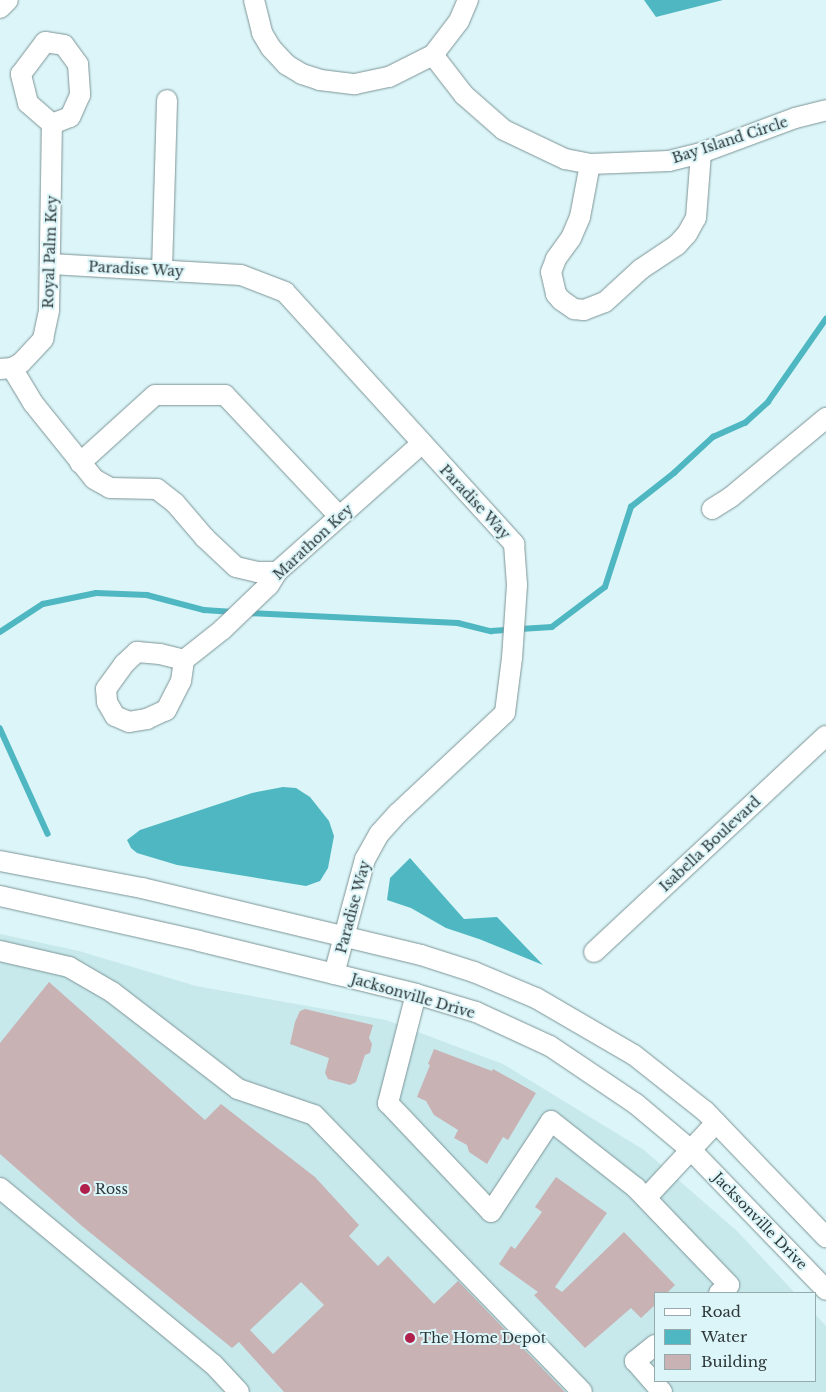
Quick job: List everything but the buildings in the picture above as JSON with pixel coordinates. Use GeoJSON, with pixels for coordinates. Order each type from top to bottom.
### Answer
{"type":"FeatureCollection","features":[{"type":"Feature","properties":{"kind":"street"},"geometry":{"type":"LineString","coordinates":[[0,8],[8,0]]}},
{"type":"Feature","properties":{"kind":"street"},"geometry":{"type":"LineString","coordinates":[[254,0],[262,33],[271,48],[287,65],[302,74],[337,83],[372,82],[405,71],[432,55],[459,21],[468,0]]}},
{"type":"Feature","properties":{"kind":"street","name":"Bay Island Circle"},"geometry":{"type":"LineString","coordinates":[[432,55],[464,95],[504,130],[565,160],[590,164],[669,161],[701,153],[795,118],[826,110]]}},
{"type":"Feature","properties":{"kind":"street"},"geometry":{"type":"LineString","coordinates":[[162,270],[166,100]]}},
{"type":"Feature","properties":{"kind":"street","name":"Royal Palm Key"},"geometry":{"type":"LineString","coordinates":[[52,124],[49,310],[43,339],[30,354],[6,368],[94,479],[110,488],[157,489],[175,503],[205,538],[236,567],[273,578]]}},
{"type":"Feature","properties":{"kind":"street"},"geometry":{"type":"LineString","coordinates":[[590,164],[580,217],[571,238],[556,259],[551,272],[556,294],[561,300],[574,309],[584,310],[605,302],[641,268],[677,245],[687,234],[696,218],[701,153]]}},
{"type":"Feature","properties":{"kind":"street","name":"Paradise Way"},"geometry":{"type":"LineString","coordinates":[[51,264],[241,275],[284,292],[514,544],[517,585],[512,658],[505,713],[378,834],[365,859],[334,974]]}},
{"type":"Feature","properties":{"kind":"street"},"geometry":{"type":"LineString","coordinates":[[80,463],[155,395],[225,395],[339,516]]}},
{"type":"Feature","properties":{"kind":"street"},"geometry":{"type":"LineString","coordinates":[[712,510],[826,418]]}},
{"type":"Feature","properties":{"kind":"street","name":"Marathon Key"},"geometry":{"type":"LineString","coordinates":[[184,660],[222,630],[273,578],[339,516],[421,444]]}},
{"type":"Feature","properties":{"kind":"street","name":"Isabella Boulevard"},"geometry":{"type":"LineString","coordinates":[[594,952],[826,736]]}},
{"type":"Feature","properties":{"kind":"street"},"geometry":{"type":"LineString","coordinates":[[0,860],[142,888],[439,960],[474,972],[536,998],[634,1055],[705,1111],[826,1237]]}},
{"type":"Feature","properties":{"kind":"street","name":"Jacksonville Drive"},"geometry":{"type":"LineString","coordinates":[[0,896],[199,941],[416,994],[476,1012],[550,1046],[636,1104],[692,1152],[826,1290]]}},
{"type":"Feature","properties":{"kind":"street"},"geometry":{"type":"LineString","coordinates":[[0,951],[69,967],[112,992],[238,1089],[314,1115],[582,1392]]}},
{"type":"Feature","properties":{"kind":"street"},"geometry":{"type":"LineString","coordinates":[[416,994],[388,1103],[491,1212],[551,1120],[646,1198],[729,1285],[720,1292]]}},
{"type":"Feature","properties":{"kind":"street"},"geometry":{"type":"LineString","coordinates":[[646,1198],[692,1152],[716,1123]]}},
{"type":"Feature","properties":{"kind":"street"},"geometry":{"type":"LineString","coordinates":[[0,1188],[213,1364],[239,1392]]}},
{"type":"Feature","properties":{"kind":"street"},"geometry":{"type":"LineString","coordinates":[[654,1346],[635,1361],[662,1392]]}},
{"type":"Feature","properties":{"kind":"shaded area"},"geometry":{"type":"Polygon","coordinates":[[[0,934],[79,951],[196,986],[386,1020],[503,1064],[644,1150],[737,1231],[794,1292],[654,1292],[654,1382],[816,1382],[816,1315],[826,1326],[826,1392],[0,1392],[0,934]]]}},
{"type":"Feature","properties":{"kind":"water"},"geometry":{"type":"Polygon","coordinates":[[[644,0],[723,0],[656,17],[644,0]]]}},
{"type":"Feature","properties":{"kind":"water"},"geometry":{"type":"Polygon","coordinates":[[[283,787],[296,788],[310,797],[329,821],[334,836],[328,868],[320,881],[306,886],[177,865],[137,853],[131,848],[127,840],[140,830],[252,793],[283,787]]]}},
{"type":"Feature","properties":{"kind":"water"},"geometry":{"type":"Polygon","coordinates":[[[410,858],[464,919],[497,917],[543,965],[446,928],[411,908],[387,900],[390,878],[410,858]]]}},
{"type":"Feature","properties":{"kind":"waterway"},"geometry":{"type":"LineString","coordinates":[[248,613],[458,623],[491,631],[552,627],[605,587],[631,507],[674,473],[713,437],[745,423],[768,402],[826,319]]}},
{"type":"Feature","properties":{"kind":"waterway"},"geometry":{"type":"LineString","coordinates":[[0,632],[43,604],[96,593],[147,595],[204,610],[233,612]]}},
{"type":"Feature","properties":{"kind":"waterway"},"geometry":{"type":"LineString","coordinates":[[0,728],[48,834]]}},
{"type":"Feature","properties":{"kind":"place","name":"Ross"},"geometry":{"type":"Point","coordinates":[85,1189]}},
{"type":"Feature","properties":{"kind":"place","name":"The Home Depot"},"geometry":{"type":"Point","coordinates":[410,1338]}}]}
